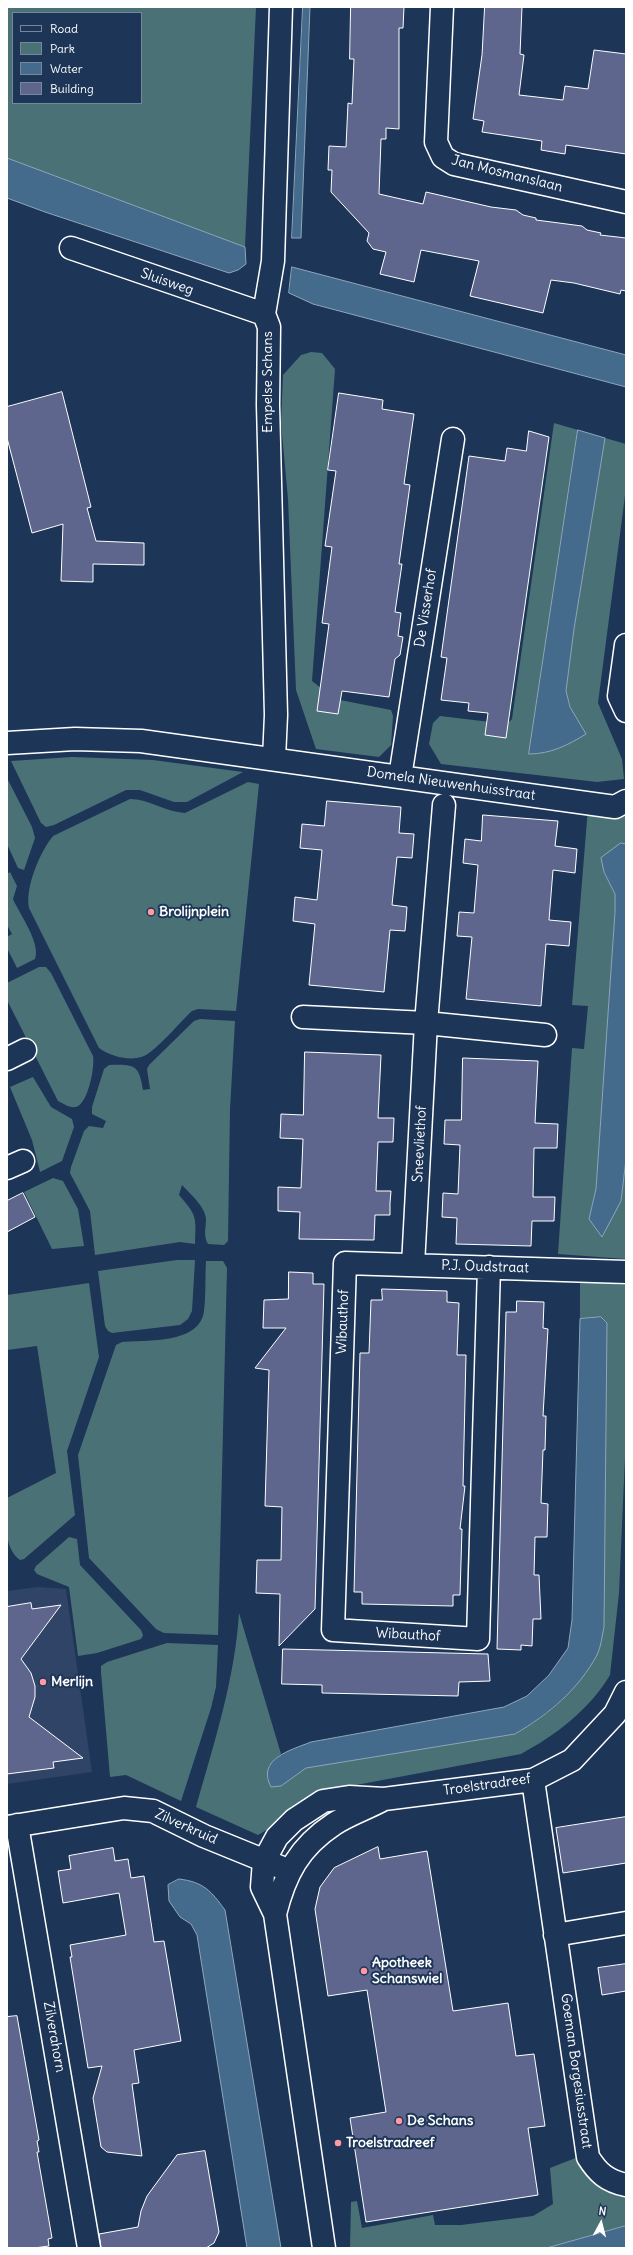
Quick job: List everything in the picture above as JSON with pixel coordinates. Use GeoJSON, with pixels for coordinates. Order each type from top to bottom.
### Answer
{"type":"FeatureCollection","features":[{"type":"Feature","properties":{"kind":"street","name":"Empelse Schans"},"geometry":{"type":"LineString","coordinates":[[274,759],[276,715],[268,405],[269,328],[264,314],[272,261],[281,7]]}},
{"type":"Feature","properties":{"kind":"street","name":"Jan Mosmanslaan"},"geometry":{"type":"LineString","coordinates":[[442,7],[436,142],[443,158],[454,164],[626,202]]}},
{"type":"Feature","properties":{"kind":"street","name":"Sluisweg"},"geometry":{"type":"LineString","coordinates":[[71,248],[264,314]]}},
{"type":"Feature","properties":{"kind":"street","name":"De Visserhof"},"geometry":{"type":"LineString","coordinates":[[400,777],[453,439]]}},
{"type":"Feature","properties":{"kind":"street"},"geometry":{"type":"LineString","coordinates":[[626,645],[619,696],[626,711]]}},
{"type":"Feature","properties":{"kind":"street","name":"Domela Nieuwenhuisstraat"},"geometry":{"type":"LineString","coordinates":[[7,743],[75,739],[140,741],[615,807],[626,801]]}},
{"type":"Feature","properties":{"kind":"street","name":"Sneevliethof"},"geometry":{"type":"LineString","coordinates":[[414,1265],[426,1023],[444,805]]}},
{"type":"Feature","properties":{"kind":"street"},"geometry":{"type":"LineString","coordinates":[[303,1017],[426,1023],[545,1035]]}},
{"type":"Feature","properties":{"kind":"street","name":"P.J. Oudstraat"},"geometry":{"type":"LineString","coordinates":[[345,1262],[626,1272]]}},
{"type":"Feature","properties":{"kind":"street","name":"Wibauthof"},"geometry":{"type":"LineString","coordinates":[[345,1262],[333,1630],[478,1639],[489,1266]]}},
{"type":"Feature","properties":{"kind":"street","name":"Troelstradreef"},"geometry":{"type":"LineString","coordinates":[[324,2248],[275,1914],[262,1887],[264,1861],[277,1837],[294,1820],[323,1801],[349,1797],[384,1799],[533,1780],[572,1760],[615,1714],[626,1692]]}},
{"type":"Feature","properties":{"kind":"street","name":"Goeman Borgesiusstraat"},"geometry":{"type":"LineString","coordinates":[[533,1780],[588,2156],[598,2173],[611,2182],[626,2186]]}},
{"type":"Feature","properties":{"kind":"street","name":"Troelstradreef"},"geometry":{"type":"LineString","coordinates":[[275,1914],[281,1892],[299,1854],[329,1828],[384,1799]]}},
{"type":"Feature","properties":{"kind":"street","name":"Zilverkruid"},"geometry":{"type":"LineString","coordinates":[[12,1826],[124,1808],[153,1811],[204,1836],[290,1871]]}},
{"type":"Feature","properties":{"kind":"street","name":"Zilverahorn"},"geometry":{"type":"LineString","coordinates":[[12,1826],[89,2248]]}},
{"type":"Feature","properties":{"kind":"street"},"geometry":{"type":"LineString","coordinates":[[555,1935],[626,1923]]}},
{"type":"Feature","properties":{"kind":"shaded area","name":"Merlijn"},"geometry":{"type":"Polygon","coordinates":[[[37,1587],[66,1589],[92,1772],[7,1784],[7,1591],[37,1587]]]}},
{"type":"Feature","properties":{"kind":"green space"},"geometry":{"type":"Polygon","coordinates":[[[7,7],[256,7],[245,247],[7,158],[7,7]]]}},
{"type":"Feature","properties":{"kind":"green space"},"geometry":{"type":"Polygon","coordinates":[[[311,352],[322,353],[335,369],[312,681],[335,699],[391,710],[393,716],[391,745],[379,757],[316,749],[296,690],[288,499],[281,423],[283,375],[301,355],[311,352]]]}},
{"type":"Feature","properties":{"kind":"green space"},"geometry":{"type":"Polygon","coordinates":[[[554,423],[578,430],[529,754],[585,734],[570,707],[566,691],[574,629],[605,438],[626,444],[626,488],[598,703],[622,759],[624,779],[597,782],[441,764],[429,744],[433,723],[440,716],[507,724],[512,719],[554,423]]]}},
{"type":"Feature","properties":{"kind":"green space"},"geometry":{"type":"Polygon","coordinates":[[[72,757],[153,760],[243,772],[187,802],[174,802],[140,790],[126,790],[54,825],[46,827],[41,823],[11,761],[72,757]]]}},
{"type":"Feature","properties":{"kind":"green space"},"geometry":{"type":"Polygon","coordinates":[[[7,778],[32,827],[35,838],[24,870],[18,868],[7,844],[7,778]]]}},
{"type":"Feature","properties":{"kind":"green space"},"geometry":{"type":"Polygon","coordinates":[[[248,782],[259,784],[236,1011],[198,1009],[192,1011],[155,1048],[139,1058],[114,1056],[103,1051],[99,1048],[29,908],[28,900],[31,880],[43,851],[53,836],[130,799],[144,801],[185,813],[248,782]]]}},
{"type":"Feature","properties":{"kind":"green space"},"geometry":{"type":"Polygon","coordinates":[[[588,808],[626,811],[626,844],[604,872],[615,894],[615,912],[596,1189],[589,1219],[621,1201],[626,1159],[626,1259],[558,1254],[572,1048],[584,1049],[588,1006],[572,1005],[588,808]]]}},
{"type":"Feature","properties":{"kind":"green space"},"geometry":{"type":"Polygon","coordinates":[[[10,872],[17,886],[13,899],[33,937],[36,952],[35,959],[17,968],[7,948],[7,937],[12,934],[7,925],[7,874],[10,872]]]}},
{"type":"Feature","properties":{"kind":"green space"},"geometry":{"type":"Polygon","coordinates":[[[39,967],[46,967],[51,973],[93,1056],[93,1068],[90,1084],[84,1099],[76,1107],[69,1106],[58,1101],[7,1000],[7,983],[39,967]]]}},
{"type":"Feature","properties":{"kind":"green space"},"geometry":{"type":"Polygon","coordinates":[[[200,1019],[235,1021],[230,1109],[228,1241],[224,1245],[208,1244],[205,1235],[206,1219],[203,1209],[197,1200],[182,1185],[179,1195],[194,1217],[195,1244],[180,1242],[95,1255],[90,1211],[70,1173],[84,1131],[89,1126],[103,1128],[106,1121],[92,1114],[92,1107],[104,1069],[109,1065],[130,1066],[140,1075],[143,1090],[150,1089],[147,1069],[149,1065],[194,1021],[200,1019]]]}},
{"type":"Feature","properties":{"kind":"green space"},"geometry":{"type":"Polygon","coordinates":[[[33,1077],[51,1107],[72,1119],[74,1127],[62,1161],[40,1172],[32,1140],[10,1087],[33,1077]]]}},
{"type":"Feature","properties":{"kind":"green space"},"geometry":{"type":"Polygon","coordinates":[[[53,1178],[63,1181],[78,1209],[84,1246],[52,1249],[24,1192],[53,1178]]]}},
{"type":"Feature","properties":{"kind":"green space"},"geometry":{"type":"Polygon","coordinates":[[[177,1260],[195,1260],[192,1311],[188,1319],[180,1325],[112,1333],[108,1331],[105,1326],[98,1271],[177,1260]]]}},
{"type":"Feature","properties":{"kind":"green space"},"geometry":{"type":"Polygon","coordinates":[[[206,1261],[223,1261],[227,1268],[218,1635],[164,1633],[156,1629],[89,1558],[78,1455],[116,1345],[122,1342],[171,1338],[183,1335],[193,1329],[200,1322],[204,1311],[206,1261]]]}},
{"type":"Feature","properties":{"kind":"green space"},"geometry":{"type":"Polygon","coordinates":[[[580,1281],[626,1285],[626,1435],[619,1593],[610,1675],[602,1688],[582,1710],[559,1730],[547,1739],[521,1754],[335,1789],[258,1835],[196,1807],[223,1711],[237,1638],[239,1613],[281,1754],[269,1766],[281,1786],[305,1768],[515,1734],[547,1713],[574,1687],[601,1317],[580,1319],[580,1281]]]}},
{"type":"Feature","properties":{"kind":"green space"},"geometry":{"type":"Polygon","coordinates":[[[89,1283],[99,1357],[67,1451],[75,1515],[24,1559],[20,1560],[10,1548],[8,1540],[6,1523],[7,1498],[56,1473],[37,1346],[7,1350],[7,1295],[89,1283]]]}},
{"type":"Feature","properties":{"kind":"green space"},"geometry":{"type":"Polygon","coordinates":[[[69,1537],[77,1539],[80,1565],[141,1630],[143,1635],[141,1639],[97,1653],[78,1656],[69,1587],[37,1574],[34,1570],[36,1566],[69,1537]]]}},
{"type":"Feature","properties":{"kind":"green space"},"geometry":{"type":"Polygon","coordinates":[[[167,1643],[218,1645],[216,1687],[211,1708],[181,1801],[126,1775],[110,1777],[101,1666],[107,1662],[167,1643]]]}},
{"type":"Feature","properties":{"kind":"green space"},"geometry":{"type":"Polygon","coordinates":[[[578,2157],[626,2187],[626,2226],[547,2248],[350,2248],[351,2202],[357,2201],[362,2228],[433,2215],[435,2225],[461,2225],[533,2216],[553,2204],[550,2168],[578,2157]]]}},
{"type":"Feature","properties":{"kind":"water"},"geometry":{"type":"Polygon","coordinates":[[[303,7],[310,7],[301,238],[292,238],[303,7]]]}},
{"type":"Feature","properties":{"kind":"water"},"geometry":{"type":"Polygon","coordinates":[[[7,158],[245,247],[246,264],[238,270],[229,273],[7,198],[7,158]]]}},
{"type":"Feature","properties":{"kind":"water"},"geometry":{"type":"Polygon","coordinates":[[[292,267],[626,355],[626,387],[313,304],[289,293],[292,267]]]}},
{"type":"Feature","properties":{"kind":"water"},"geometry":{"type":"Polygon","coordinates":[[[578,430],[605,438],[574,629],[566,691],[570,707],[586,734],[573,742],[552,751],[529,754],[578,430]]]}},
{"type":"Feature","properties":{"kind":"water"},"geometry":{"type":"Polygon","coordinates":[[[621,843],[626,844],[626,1159],[621,1201],[602,1237],[589,1219],[596,1189],[615,894],[604,872],[601,858],[621,843]]]}},
{"type":"Feature","properties":{"kind":"water"},"geometry":{"type":"Polygon","coordinates":[[[601,1317],[607,1323],[604,1627],[597,1655],[589,1668],[562,1700],[515,1734],[306,1768],[281,1786],[271,1787],[268,1777],[268,1769],[272,1763],[286,1752],[311,1742],[504,1707],[527,1696],[549,1675],[568,1648],[572,1620],[580,1319],[601,1317]]]}},
{"type":"Feature","properties":{"kind":"water"},"geometry":{"type":"Polygon","coordinates":[[[179,1879],[195,1882],[206,1888],[225,1910],[281,2248],[247,2248],[197,1935],[191,1924],[180,1917],[169,1901],[168,1885],[179,1879]]]}},
{"type":"Feature","properties":{"kind":"water"},"geometry":{"type":"Polygon","coordinates":[[[626,2226],[626,2248],[547,2248],[626,2226]]]}},
{"type":"Feature","properties":{"kind":"building"},"geometry":{"type":"Polygon","coordinates":[[[351,7],[404,7],[403,28],[399,28],[399,129],[386,128],[386,139],[381,139],[379,194],[423,204],[426,192],[491,207],[516,210],[523,215],[536,218],[536,220],[582,226],[587,230],[601,233],[600,235],[626,238],[626,291],[621,290],[620,294],[574,283],[551,280],[543,313],[470,296],[479,261],[421,250],[414,282],[380,274],[386,252],[373,249],[367,241],[369,233],[331,192],[332,170],[328,170],[329,146],[346,147],[348,103],[352,104],[354,59],[350,59],[351,7]]]}},
{"type":"Feature","properties":{"kind":"building"},"geometry":{"type":"Polygon","coordinates":[[[485,7],[522,7],[520,54],[524,55],[519,95],[563,100],[565,86],[588,89],[594,50],[626,54],[626,154],[566,145],[565,154],[541,150],[542,141],[482,132],[484,121],[473,119],[482,55],[485,7]]]}},
{"type":"Feature","properties":{"kind":"building"},"geometry":{"type":"Polygon","coordinates":[[[62,392],[91,507],[87,508],[96,541],[144,543],[144,565],[93,564],[93,582],[61,581],[63,524],[32,533],[7,438],[7,407],[62,392]]]}},
{"type":"Feature","properties":{"kind":"building"},"geometry":{"type":"Polygon","coordinates":[[[339,393],[383,400],[382,409],[414,414],[404,484],[410,485],[399,564],[402,564],[395,612],[401,613],[398,636],[403,637],[400,655],[395,659],[389,697],[342,691],[338,714],[317,711],[329,624],[322,623],[332,547],[325,546],[336,471],[328,470],[339,393]]]}},
{"type":"Feature","properties":{"kind":"building"},"geometry":{"type":"Polygon","coordinates":[[[529,431],[549,437],[506,738],[485,735],[488,713],[468,711],[469,703],[441,700],[447,658],[441,657],[469,456],[505,461],[507,448],[526,451],[529,431]]]}},
{"type":"Feature","properties":{"kind":"building"},"geometry":{"type":"Polygon","coordinates":[[[327,801],[401,807],[399,833],[414,834],[412,858],[397,857],[392,905],[407,907],[405,931],[390,930],[384,992],[309,985],[315,924],[293,921],[295,897],[317,900],[322,850],[300,848],[302,824],[324,826],[327,801]]]}},
{"type":"Feature","properties":{"kind":"building"},"geometry":{"type":"Polygon","coordinates":[[[483,815],[558,821],[555,846],[577,849],[575,873],[553,870],[549,920],[571,922],[569,946],[546,944],[541,1006],[466,999],[472,937],[457,936],[459,912],[474,913],[478,865],[463,863],[465,839],[481,841],[483,815]]]}},
{"type":"Feature","properties":{"kind":"building"},"geometry":{"type":"Polygon","coordinates":[[[305,1052],[381,1055],[378,1118],[394,1118],[393,1142],[378,1142],[376,1191],[391,1191],[390,1215],[375,1215],[374,1240],[299,1239],[300,1212],[278,1211],[278,1187],[301,1188],[303,1139],[280,1138],[281,1114],[303,1115],[305,1052]]]}},
{"type":"Feature","properties":{"kind":"building"},"geometry":{"type":"Polygon","coordinates":[[[463,1058],[538,1061],[535,1123],[558,1124],[557,1148],[534,1148],[533,1197],[555,1197],[554,1221],[532,1221],[531,1246],[456,1244],[457,1218],[442,1217],[443,1193],[458,1194],[460,1145],[444,1144],[445,1120],[461,1120],[463,1058]]]}},
{"type":"Feature","properties":{"kind":"building"},"geometry":{"type":"Polygon","coordinates":[[[23,1193],[35,1217],[7,1232],[7,1201],[23,1193]]]}},
{"type":"Feature","properties":{"kind":"building"},"geometry":{"type":"Polygon","coordinates":[[[289,1272],[313,1273],[313,1284],[324,1284],[315,1609],[279,1646],[280,1594],[256,1593],[257,1560],[281,1560],[282,1507],[265,1506],[269,1370],[255,1368],[286,1328],[263,1328],[264,1300],[288,1299],[289,1272]]]}},
{"type":"Feature","properties":{"kind":"building"},"geometry":{"type":"Polygon","coordinates":[[[382,1289],[447,1291],[447,1302],[459,1303],[457,1355],[466,1355],[463,1486],[465,1486],[460,1529],[462,1529],[460,1595],[453,1595],[453,1606],[362,1604],[362,1592],[354,1592],[360,1353],[369,1353],[371,1300],[382,1300],[382,1289]]]}},
{"type":"Feature","properties":{"kind":"building"},"geometry":{"type":"Polygon","coordinates":[[[517,1301],[544,1302],[543,1328],[548,1329],[543,1416],[546,1416],[545,1450],[543,1450],[541,1503],[548,1504],[547,1537],[535,1537],[534,1575],[539,1575],[541,1619],[533,1619],[532,1646],[521,1645],[521,1650],[497,1649],[506,1312],[516,1312],[517,1301]]]}},
{"type":"Feature","properties":{"kind":"building"},"geometry":{"type":"Polygon","coordinates":[[[31,1603],[32,1609],[61,1605],[21,1659],[31,1673],[35,1686],[35,1697],[29,1717],[83,1758],[53,1762],[54,1768],[7,1774],[7,1607],[31,1603]]]}},
{"type":"Feature","properties":{"kind":"building"},"geometry":{"type":"Polygon","coordinates":[[[283,1649],[488,1654],[490,1681],[459,1682],[458,1696],[322,1693],[322,1685],[282,1684],[283,1649]]]}},
{"type":"Feature","properties":{"kind":"building"},"geometry":{"type":"Polygon","coordinates":[[[626,1817],[626,1863],[563,1873],[556,1828],[626,1817]]]}},
{"type":"Feature","properties":{"kind":"building"},"geometry":{"type":"Polygon","coordinates":[[[378,1847],[380,1859],[427,1851],[453,2011],[508,2003],[516,2056],[534,2054],[545,2126],[528,2128],[538,2195],[366,2222],[350,2118],[386,2112],[367,1990],[328,1996],[315,1909],[320,1887],[334,1868],[378,1847]]]}},
{"type":"Feature","properties":{"kind":"building"},"geometry":{"type":"Polygon","coordinates":[[[113,1848],[115,1861],[128,1859],[131,1878],[144,1876],[154,1942],[164,1941],[181,2041],[134,2050],[139,2083],[132,2084],[142,2156],[107,2152],[101,2147],[93,2098],[102,2066],[88,2068],[70,1957],[72,1957],[70,1945],[126,1935],[119,1893],[63,1903],[58,1871],[71,1869],[69,1856],[113,1848]]]}},
{"type":"Feature","properties":{"kind":"building"},"geometry":{"type":"Polygon","coordinates":[[[626,1964],[626,1991],[602,1995],[598,1968],[626,1964]]]}},
{"type":"Feature","properties":{"kind":"building"},"geometry":{"type":"Polygon","coordinates":[[[17,2016],[39,2140],[37,2141],[39,2152],[37,2152],[52,2238],[48,2239],[49,2246],[34,2248],[7,2248],[7,2017],[17,2016]]]}},
{"type":"Feature","properties":{"kind":"building"},"geometry":{"type":"Polygon","coordinates":[[[205,2151],[219,2232],[214,2243],[206,2248],[101,2248],[99,2234],[138,2227],[141,2211],[147,2196],[177,2155],[205,2151]]]}},
{"type":"Feature","properties":{"kind":"place","name":"Brolijnplein"},"geometry":{"type":"Point","coordinates":[151,912]}},
{"type":"Feature","properties":{"kind":"place","name":"Merlijn"},"geometry":{"type":"Point","coordinates":[43,1682]}},
{"type":"Feature","properties":{"kind":"place","name":"Apotheek Schanswiel"},"geometry":{"type":"Point","coordinates":[364,1971]}},
{"type":"Feature","properties":{"kind":"place","name":"De Schans"},"geometry":{"type":"Point","coordinates":[399,2121]}},
{"type":"Feature","properties":{"kind":"place","name":"Troelstradreef"},"geometry":{"type":"Point","coordinates":[338,2143]}}]}
